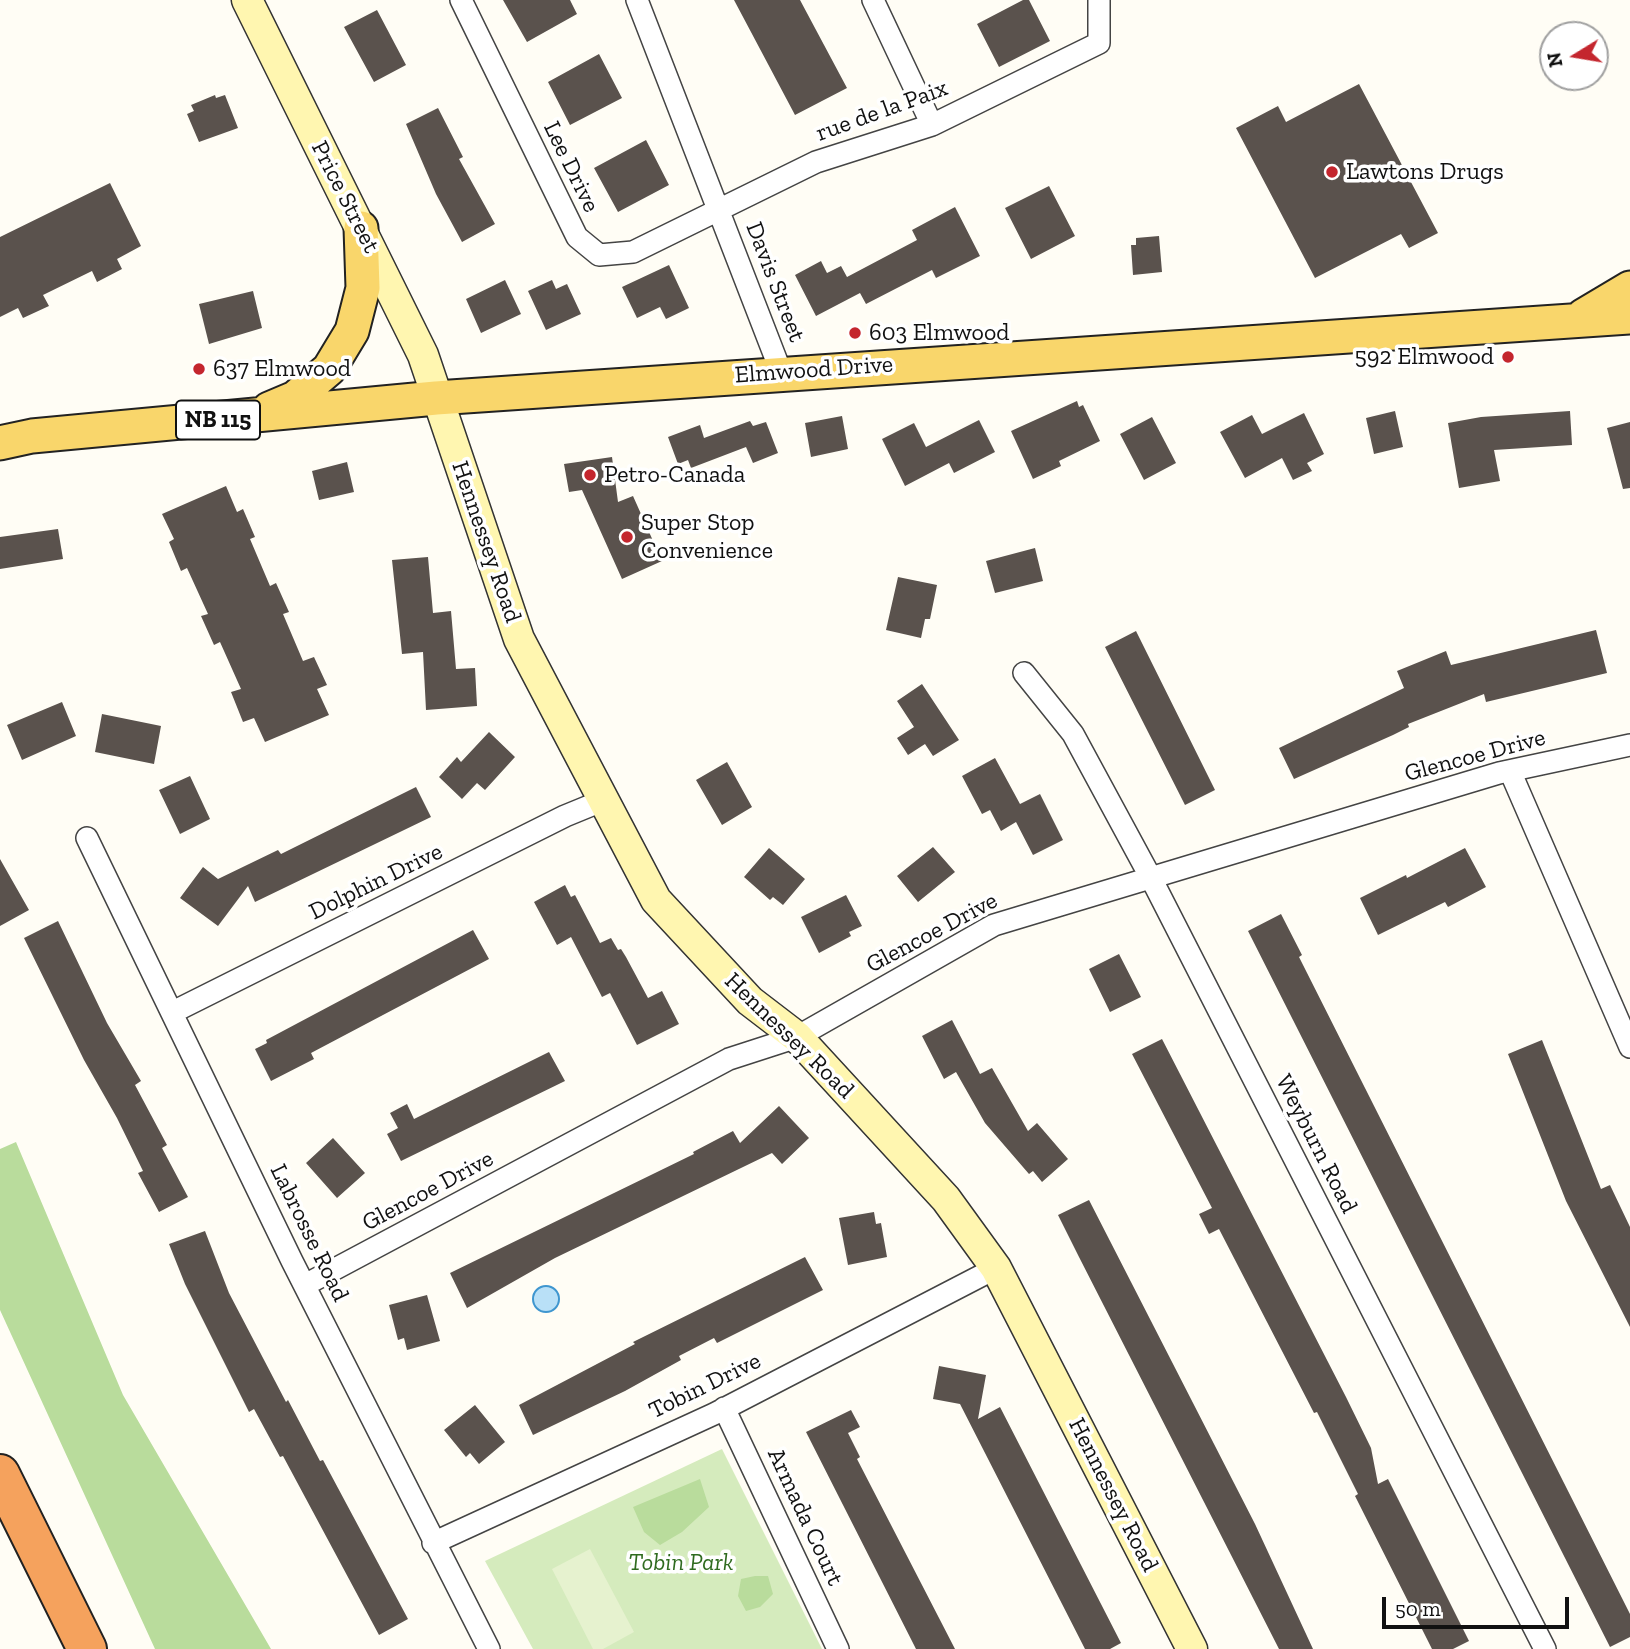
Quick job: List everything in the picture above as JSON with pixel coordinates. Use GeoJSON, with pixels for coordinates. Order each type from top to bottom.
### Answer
{"type":"FeatureCollection","features":[{"type":"Feature","properties":{"kind":"highway"},"geometry":{"type":"LineString","coordinates":[[0,1474],[87,1649]]}},
{"type":"Feature","properties":{"kind":"main road"},"geometry":{"type":"LineString","coordinates":[[254,416],[295,398],[329,369],[352,331],[363,288],[361,228]]}},
{"type":"Feature","properties":{"kind":"main road"},"geometry":{"type":"LineString","coordinates":[[1575,320],[1630,288]]}},
{"type":"Feature","properties":{"kind":"main road","name":"Elmwood Drive"},"geometry":{"type":"LineString","coordinates":[[0,443],[32,436],[436,398],[781,372],[1630,317]]}},
{"type":"Feature","properties":{"kind":"street","name":"Price Street"},"geometry":{"type":"LineString","coordinates":[[247,0],[423,355],[436,398]]}},
{"type":"Feature","properties":{"kind":"street","name":"Lee Drive"},"geometry":{"type":"LineString","coordinates":[[461,0],[577,237],[599,255],[633,251],[719,210]]}},
{"type":"Feature","properties":{"kind":"street"},"geometry":{"type":"LineString","coordinates":[[637,0],[719,210]]}},
{"type":"Feature","properties":{"kind":"street"},"geometry":{"type":"LineString","coordinates":[[873,0],[932,125]]}},
{"type":"Feature","properties":{"kind":"street","name":"rue de la Paix"},"geometry":{"type":"LineString","coordinates":[[719,210],[816,162],[932,125],[1099,43],[1099,0]]}},
{"type":"Feature","properties":{"kind":"street","name":"Davis Street"},"geometry":{"type":"LineString","coordinates":[[719,210],[781,372]]}},
{"type":"Feature","properties":{"kind":"street","name":"Hennessey Road"},"geometry":{"type":"LineString","coordinates":[[436,398],[519,639],[656,900],[750,1001],[797,1037],[946,1199],[996,1268],[1192,1649]]}},
{"type":"Feature","properties":{"kind":"street","name":"Weyburn Road"},"geometry":{"type":"LineString","coordinates":[[1024,673],[1073,734],[1152,880],[1545,1649]]}},
{"type":"Feature","properties":{"kind":"street","name":"Glencoe Drive"},"geometry":{"type":"LineString","coordinates":[[305,1285],[729,1059],[797,1037],[994,925],[1510,771],[1630,745]]}},
{"type":"Feature","properties":{"kind":"street"},"geometry":{"type":"LineString","coordinates":[[1510,771],[1630,1047]]}},
{"type":"Feature","properties":{"kind":"street","name":"Dolphin Drive"},"geometry":{"type":"LineString","coordinates":[[173,1012],[565,816],[604,800]]}},
{"type":"Feature","properties":{"kind":"street","name":"Labrosse Road"},"geometry":{"type":"LineString","coordinates":[[87,838],[305,1285],[433,1543],[489,1649]]}},
{"type":"Feature","properties":{"kind":"street","name":"Tobin Drive"},"geometry":{"type":"LineString","coordinates":[[433,1543],[724,1408],[996,1268]]}},
{"type":"Feature","properties":{"kind":"street","name":"Armada Court"},"geometry":{"type":"LineString","coordinates":[[724,1408],[838,1649]]}},
{"type":"Feature","properties":{"kind":"green space"},"geometry":{"type":"Polygon","coordinates":[[[16,1142],[123,1395],[271,1649],[155,1649],[0,1310],[0,1149],[16,1142]]]}},
{"type":"Feature","properties":{"kind":"green space","name":"Tobin Park"},"geometry":{"type":"Polygon","coordinates":[[[722,1449],[822,1649],[533,1649],[485,1561],[722,1449]]]}},
{"type":"Feature","properties":{"kind":"green space"},"geometry":{"type":"Polygon","coordinates":[[[700,1479],[709,1507],[682,1532],[660,1545],[644,1532],[633,1507],[700,1479]]]}},
{"type":"Feature","properties":{"kind":"green space"},"geometry":{"type":"Polygon","coordinates":[[[590,1549],[634,1632],[603,1649],[593,1649],[552,1569],[590,1549]]]}},
{"type":"Feature","properties":{"kind":"green space"},"geometry":{"type":"Polygon","coordinates":[[[768,1576],[773,1594],[760,1607],[746,1611],[738,1596],[741,1579],[768,1576]]]}},
{"type":"Feature","properties":{"kind":"water"},"geometry":{"type":"Polygon","coordinates":[[[546,1286],[555,1290],[559,1299],[555,1308],[546,1312],[537,1308],[533,1299],[537,1290],[546,1286]]]}},
{"type":"Feature","properties":{"kind":"building"},"geometry":{"type":"Polygon","coordinates":[[[503,0],[570,0],[577,14],[527,42],[503,0]]]}},
{"type":"Feature","properties":{"kind":"building"},"geometry":{"type":"Polygon","coordinates":[[[734,0],[800,0],[847,88],[795,115],[734,0]]]}},
{"type":"Feature","properties":{"kind":"building"},"geometry":{"type":"Polygon","coordinates":[[[1023,0],[1029,0],[1050,41],[999,67],[977,24],[1023,0]]]}},
{"type":"Feature","properties":{"kind":"building"},"geometry":{"type":"Polygon","coordinates":[[[377,10],[406,65],[374,82],[344,27],[377,10]]]}},
{"type":"Feature","properties":{"kind":"building"},"geometry":{"type":"Polygon","coordinates":[[[599,54],[622,98],[570,125],[548,82],[599,54]]]}},
{"type":"Feature","properties":{"kind":"building","name":"Lawtons Drugs"},"geometry":{"type":"Polygon","coordinates":[[[1359,84],[1438,233],[1409,248],[1401,234],[1315,278],[1236,128],[1278,106],[1286,122],[1359,84]]]}},
{"type":"Feature","properties":{"kind":"building"},"geometry":{"type":"Polygon","coordinates":[[[215,95],[216,98],[225,95],[238,128],[199,142],[187,114],[194,111],[191,105],[215,95]]]}},
{"type":"Feature","properties":{"kind":"building"},"geometry":{"type":"Polygon","coordinates":[[[438,108],[463,157],[459,159],[495,224],[462,242],[436,194],[406,124],[438,108]]]}},
{"type":"Feature","properties":{"kind":"building"},"geometry":{"type":"Polygon","coordinates":[[[646,140],[669,185],[618,212],[594,168],[646,140]]]}},
{"type":"Feature","properties":{"kind":"building"},"geometry":{"type":"Polygon","coordinates":[[[110,183],[141,246],[117,259],[122,269],[97,282],[92,271],[43,295],[49,306],[23,318],[18,308],[0,317],[0,237],[110,183]]]}},
{"type":"Feature","properties":{"kind":"building"},"geometry":{"type":"Polygon","coordinates":[[[1049,186],[1075,236],[1031,259],[1005,208],[1049,186]]]}},
{"type":"Feature","properties":{"kind":"building"},"geometry":{"type":"Polygon","coordinates":[[[955,207],[980,256],[936,278],[932,270],[866,304],[860,293],[816,316],[795,275],[821,261],[827,273],[841,266],[847,277],[917,240],[912,230],[955,207]]]}},
{"type":"Feature","properties":{"kind":"building"},"geometry":{"type":"Polygon","coordinates":[[[1159,236],[1162,272],[1133,275],[1131,245],[1136,245],[1136,238],[1159,236]]]}},
{"type":"Feature","properties":{"kind":"building"},"geometry":{"type":"Polygon","coordinates":[[[669,265],[689,308],[666,319],[660,307],[637,318],[622,287],[669,265]]]}},
{"type":"Feature","properties":{"kind":"building"},"geometry":{"type":"Polygon","coordinates":[[[505,280],[521,314],[481,333],[466,299],[505,280]]]}},
{"type":"Feature","properties":{"kind":"building"},"geometry":{"type":"Polygon","coordinates":[[[552,280],[556,289],[567,284],[581,314],[546,330],[528,291],[552,280]]]}},
{"type":"Feature","properties":{"kind":"building"},"geometry":{"type":"Polygon","coordinates":[[[253,291],[262,328],[209,344],[199,304],[253,291]]]}},
{"type":"Feature","properties":{"kind":"building"},"geometry":{"type":"Polygon","coordinates":[[[1077,401],[1079,407],[1083,405],[1100,441],[1059,461],[1061,466],[1033,479],[1011,431],[1077,401]]]}},
{"type":"Feature","properties":{"kind":"building"},"geometry":{"type":"Polygon","coordinates":[[[1395,411],[1403,447],[1374,454],[1366,418],[1395,411]]]}},
{"type":"Feature","properties":{"kind":"building"},"geometry":{"type":"Polygon","coordinates":[[[1570,411],[1572,445],[1494,450],[1500,481],[1459,488],[1448,423],[1481,417],[1570,411]]]}},
{"type":"Feature","properties":{"kind":"building"},"geometry":{"type":"Polygon","coordinates":[[[1304,413],[1324,454],[1307,463],[1312,471],[1293,480],[1282,458],[1245,478],[1220,432],[1252,415],[1262,434],[1304,413]]]}},
{"type":"Feature","properties":{"kind":"building"},"geometry":{"type":"Polygon","coordinates":[[[842,416],[848,449],[811,457],[805,423],[842,416]]]}},
{"type":"Feature","properties":{"kind":"building"},"geometry":{"type":"Polygon","coordinates":[[[1152,417],[1176,463],[1144,480],[1120,434],[1152,417]]]}},
{"type":"Feature","properties":{"kind":"building"},"geometry":{"type":"Polygon","coordinates":[[[979,420],[995,452],[954,473],[949,463],[905,486],[882,439],[914,423],[926,447],[979,420]]]}},
{"type":"Feature","properties":{"kind":"building"},"geometry":{"type":"Polygon","coordinates":[[[750,421],[753,426],[766,422],[778,453],[753,463],[746,447],[691,468],[688,460],[678,464],[668,437],[700,425],[704,438],[750,421]]]}},
{"type":"Feature","properties":{"kind":"building"},"geometry":{"type":"Polygon","coordinates":[[[1630,422],[1630,488],[1623,489],[1607,428],[1630,422]]]}},
{"type":"Feature","properties":{"kind":"building","name":"Super Stop Convenience"},"geometry":{"type":"Polygon","coordinates":[[[612,457],[618,502],[633,496],[662,561],[622,579],[582,490],[569,492],[564,464],[612,457]]]}},
{"type":"Feature","properties":{"kind":"building"},"geometry":{"type":"Polygon","coordinates":[[[347,462],[354,492],[319,500],[312,471],[347,462]]]}},
{"type":"Feature","properties":{"kind":"building"},"geometry":{"type":"Polygon","coordinates":[[[226,486],[237,512],[243,509],[255,537],[250,539],[270,586],[276,583],[289,612],[283,614],[303,661],[314,657],[327,685],[317,689],[329,715],[265,742],[254,718],[243,722],[231,692],[241,689],[220,642],[214,645],[201,616],[208,614],[187,568],[181,571],[169,542],[174,539],[162,514],[226,486]]]}},
{"type":"Feature","properties":{"kind":"building"},"geometry":{"type":"Polygon","coordinates":[[[58,529],[63,559],[0,569],[0,537],[58,529]]]}},
{"type":"Feature","properties":{"kind":"building"},"geometry":{"type":"Polygon","coordinates":[[[1035,548],[1043,581],[995,593],[986,561],[1035,548]]]}},
{"type":"Feature","properties":{"kind":"building"},"geometry":{"type":"Polygon","coordinates":[[[428,557],[433,613],[451,611],[456,669],[475,668],[477,706],[426,710],[423,652],[402,654],[392,560],[428,557]]]}},
{"type":"Feature","properties":{"kind":"building"},"geometry":{"type":"Polygon","coordinates":[[[898,577],[937,585],[930,619],[925,619],[921,638],[886,630],[898,577]]]}},
{"type":"Feature","properties":{"kind":"building"},"geometry":{"type":"Polygon","coordinates":[[[1596,630],[1607,673],[1486,702],[1484,694],[1408,724],[1409,727],[1393,735],[1294,779],[1279,748],[1404,688],[1397,671],[1446,651],[1451,665],[1596,630]]]}},
{"type":"Feature","properties":{"kind":"building"},"geometry":{"type":"Polygon","coordinates":[[[1136,631],[1215,790],[1185,805],[1105,647],[1136,631]]]}},
{"type":"Feature","properties":{"kind":"building"},"geometry":{"type":"Polygon","coordinates":[[[922,684],[959,740],[933,756],[925,744],[908,755],[897,738],[914,727],[897,701],[922,684]]]}},
{"type":"Feature","properties":{"kind":"building"},"geometry":{"type":"Polygon","coordinates":[[[62,702],[76,736],[22,760],[7,725],[62,702]]]}},
{"type":"Feature","properties":{"kind":"building"},"geometry":{"type":"Polygon","coordinates":[[[102,714],[161,726],[154,764],[95,752],[102,714]]]}},
{"type":"Feature","properties":{"kind":"building"},"geometry":{"type":"Polygon","coordinates":[[[489,732],[515,757],[485,790],[477,783],[462,799],[439,777],[457,757],[461,762],[489,732]]]}},
{"type":"Feature","properties":{"kind":"building"},"geometry":{"type":"Polygon","coordinates":[[[995,758],[1020,804],[1040,794],[1063,840],[1033,855],[1016,822],[1001,831],[990,810],[982,814],[962,776],[995,758]]]}},
{"type":"Feature","properties":{"kind":"building"},"geometry":{"type":"Polygon","coordinates":[[[727,762],[752,807],[722,825],[696,780],[727,762]]]}},
{"type":"Feature","properties":{"kind":"building"},"geometry":{"type":"Polygon","coordinates":[[[190,776],[210,819],[180,834],[159,790],[190,776]]]}},
{"type":"Feature","properties":{"kind":"building"},"geometry":{"type":"Polygon","coordinates":[[[416,787],[431,817],[255,902],[248,886],[218,926],[180,898],[203,867],[218,879],[278,850],[281,854],[416,787]]]}},
{"type":"Feature","properties":{"kind":"building"},"geometry":{"type":"Polygon","coordinates":[[[933,847],[955,872],[918,902],[897,876],[933,847]]]}},
{"type":"Feature","properties":{"kind":"building"},"geometry":{"type":"Polygon","coordinates":[[[769,848],[805,879],[783,905],[773,897],[770,900],[744,877],[769,848]]]}},
{"type":"Feature","properties":{"kind":"building"},"geometry":{"type":"Polygon","coordinates":[[[1465,848],[1486,887],[1448,907],[1445,902],[1378,935],[1360,898],[1406,875],[1407,878],[1465,848]]]}},
{"type":"Feature","properties":{"kind":"building"},"geometry":{"type":"Polygon","coordinates":[[[0,859],[29,910],[0,926],[0,859]]]}},
{"type":"Feature","properties":{"kind":"building"},"geometry":{"type":"Polygon","coordinates":[[[565,885],[571,897],[575,895],[600,943],[611,938],[626,957],[648,998],[662,991],[679,1024],[637,1045],[610,993],[602,997],[571,937],[557,945],[534,902],[565,885]]]}},
{"type":"Feature","properties":{"kind":"building"},"geometry":{"type":"Polygon","coordinates":[[[846,895],[862,926],[849,932],[851,936],[819,953],[801,917],[846,895]]]}},
{"type":"Feature","properties":{"kind":"building"},"geometry":{"type":"Polygon","coordinates":[[[1281,914],[1302,955],[1299,957],[1630,1614],[1630,1637],[1610,1647],[1248,931],[1281,914]]]}},
{"type":"Feature","properties":{"kind":"building"},"geometry":{"type":"Polygon","coordinates":[[[58,921],[107,1023],[141,1081],[135,1085],[167,1145],[162,1148],[188,1197],[159,1212],[138,1173],[143,1171],[117,1118],[84,1060],[24,938],[58,921]]]}},
{"type":"Feature","properties":{"kind":"building"},"geometry":{"type":"Polygon","coordinates":[[[473,930],[489,959],[311,1053],[314,1059],[271,1081],[255,1049],[267,1043],[266,1040],[473,930]]]}},
{"type":"Feature","properties":{"kind":"building"},"geometry":{"type":"Polygon","coordinates":[[[1119,954],[1141,997],[1110,1012],[1089,969],[1119,954]]]}},
{"type":"Feature","properties":{"kind":"building"},"geometry":{"type":"Polygon","coordinates":[[[952,1020],[980,1074],[992,1068],[1028,1131],[1037,1123],[1068,1159],[1042,1182],[1033,1171],[1029,1174],[985,1123],[956,1072],[944,1079],[922,1036],[952,1020]]]}},
{"type":"Feature","properties":{"kind":"building"},"geometry":{"type":"Polygon","coordinates":[[[1162,1039],[1371,1448],[1378,1484],[1388,1479],[1469,1641],[1453,1649],[1432,1649],[1355,1496],[1358,1494],[1317,1412],[1314,1413],[1219,1229],[1209,1234],[1199,1214],[1212,1208],[1132,1054],[1162,1039]]]}},
{"type":"Feature","properties":{"kind":"building"},"geometry":{"type":"Polygon","coordinates":[[[1542,1040],[1601,1189],[1610,1185],[1630,1227],[1630,1327],[1566,1201],[1508,1054],[1542,1040]]]}},
{"type":"Feature","properties":{"kind":"building"},"geometry":{"type":"Polygon","coordinates":[[[549,1052],[565,1081],[401,1161],[387,1134],[398,1128],[390,1113],[407,1104],[414,1119],[549,1052]]]}},
{"type":"Feature","properties":{"kind":"building"},"geometry":{"type":"Polygon","coordinates":[[[779,1106],[809,1138],[782,1164],[772,1153],[555,1258],[467,1308],[450,1273],[694,1154],[693,1152],[733,1131],[740,1143],[779,1106]]]}},
{"type":"Feature","properties":{"kind":"building"},"geometry":{"type":"Polygon","coordinates":[[[333,1138],[365,1173],[337,1198],[306,1163],[333,1138]]]}},
{"type":"Feature","properties":{"kind":"building"},"geometry":{"type":"Polygon","coordinates":[[[1089,1200],[1255,1524],[1313,1649],[1279,1649],[1058,1215],[1089,1200]]]}},
{"type":"Feature","properties":{"kind":"building"},"geometry":{"type":"Polygon","coordinates":[[[874,1212],[876,1224],[881,1223],[887,1257],[848,1265],[839,1218],[874,1212]]]}},
{"type":"Feature","properties":{"kind":"building"},"geometry":{"type":"Polygon","coordinates":[[[205,1231],[229,1293],[286,1402],[288,1400],[320,1461],[323,1460],[408,1619],[379,1635],[283,1456],[280,1457],[254,1409],[249,1412],[185,1284],[169,1244],[205,1231]]]}},
{"type":"Feature","properties":{"kind":"building"},"geometry":{"type":"Polygon","coordinates":[[[805,1257],[823,1290],[717,1343],[714,1338],[679,1356],[681,1360],[625,1391],[533,1435],[519,1405],[635,1344],[633,1342],[805,1257]]]}},
{"type":"Feature","properties":{"kind":"building"},"geometry":{"type":"Polygon","coordinates":[[[427,1295],[440,1341],[407,1350],[404,1338],[398,1340],[389,1305],[427,1295]]]}},
{"type":"Feature","properties":{"kind":"building"},"geometry":{"type":"Polygon","coordinates":[[[939,1366],[986,1375],[978,1419],[1000,1407],[1121,1643],[1110,1649],[1085,1649],[960,1404],[933,1399],[939,1366]]]}},
{"type":"Feature","properties":{"kind":"building"},"geometry":{"type":"Polygon","coordinates":[[[475,1405],[505,1442],[479,1464],[470,1453],[466,1457],[444,1430],[475,1405]]]}},
{"type":"Feature","properties":{"kind":"building"},"geometry":{"type":"Polygon","coordinates":[[[851,1410],[860,1427],[848,1433],[860,1457],[857,1459],[955,1649],[916,1649],[806,1432],[851,1410]]]}},
{"type":"Feature","properties":{"kind":"place","name":"Lawtons Drugs"},"geometry":{"type":"Point","coordinates":[1332,172]}},
{"type":"Feature","properties":{"kind":"place","name":"603 Elmwood"},"geometry":{"type":"Point","coordinates":[855,333]}},
{"type":"Feature","properties":{"kind":"place","name":"592 Elmwood"},"geometry":{"type":"Point","coordinates":[1508,357]}},
{"type":"Feature","properties":{"kind":"place","name":"637 Elmwood"},"geometry":{"type":"Point","coordinates":[199,369]}},
{"type":"Feature","properties":{"kind":"place","name":"Petro-Canada"},"geometry":{"type":"Point","coordinates":[590,475]}},
{"type":"Feature","properties":{"kind":"place","name":"Super Stop Convenience"},"geometry":{"type":"Point","coordinates":[627,537]}}]}
